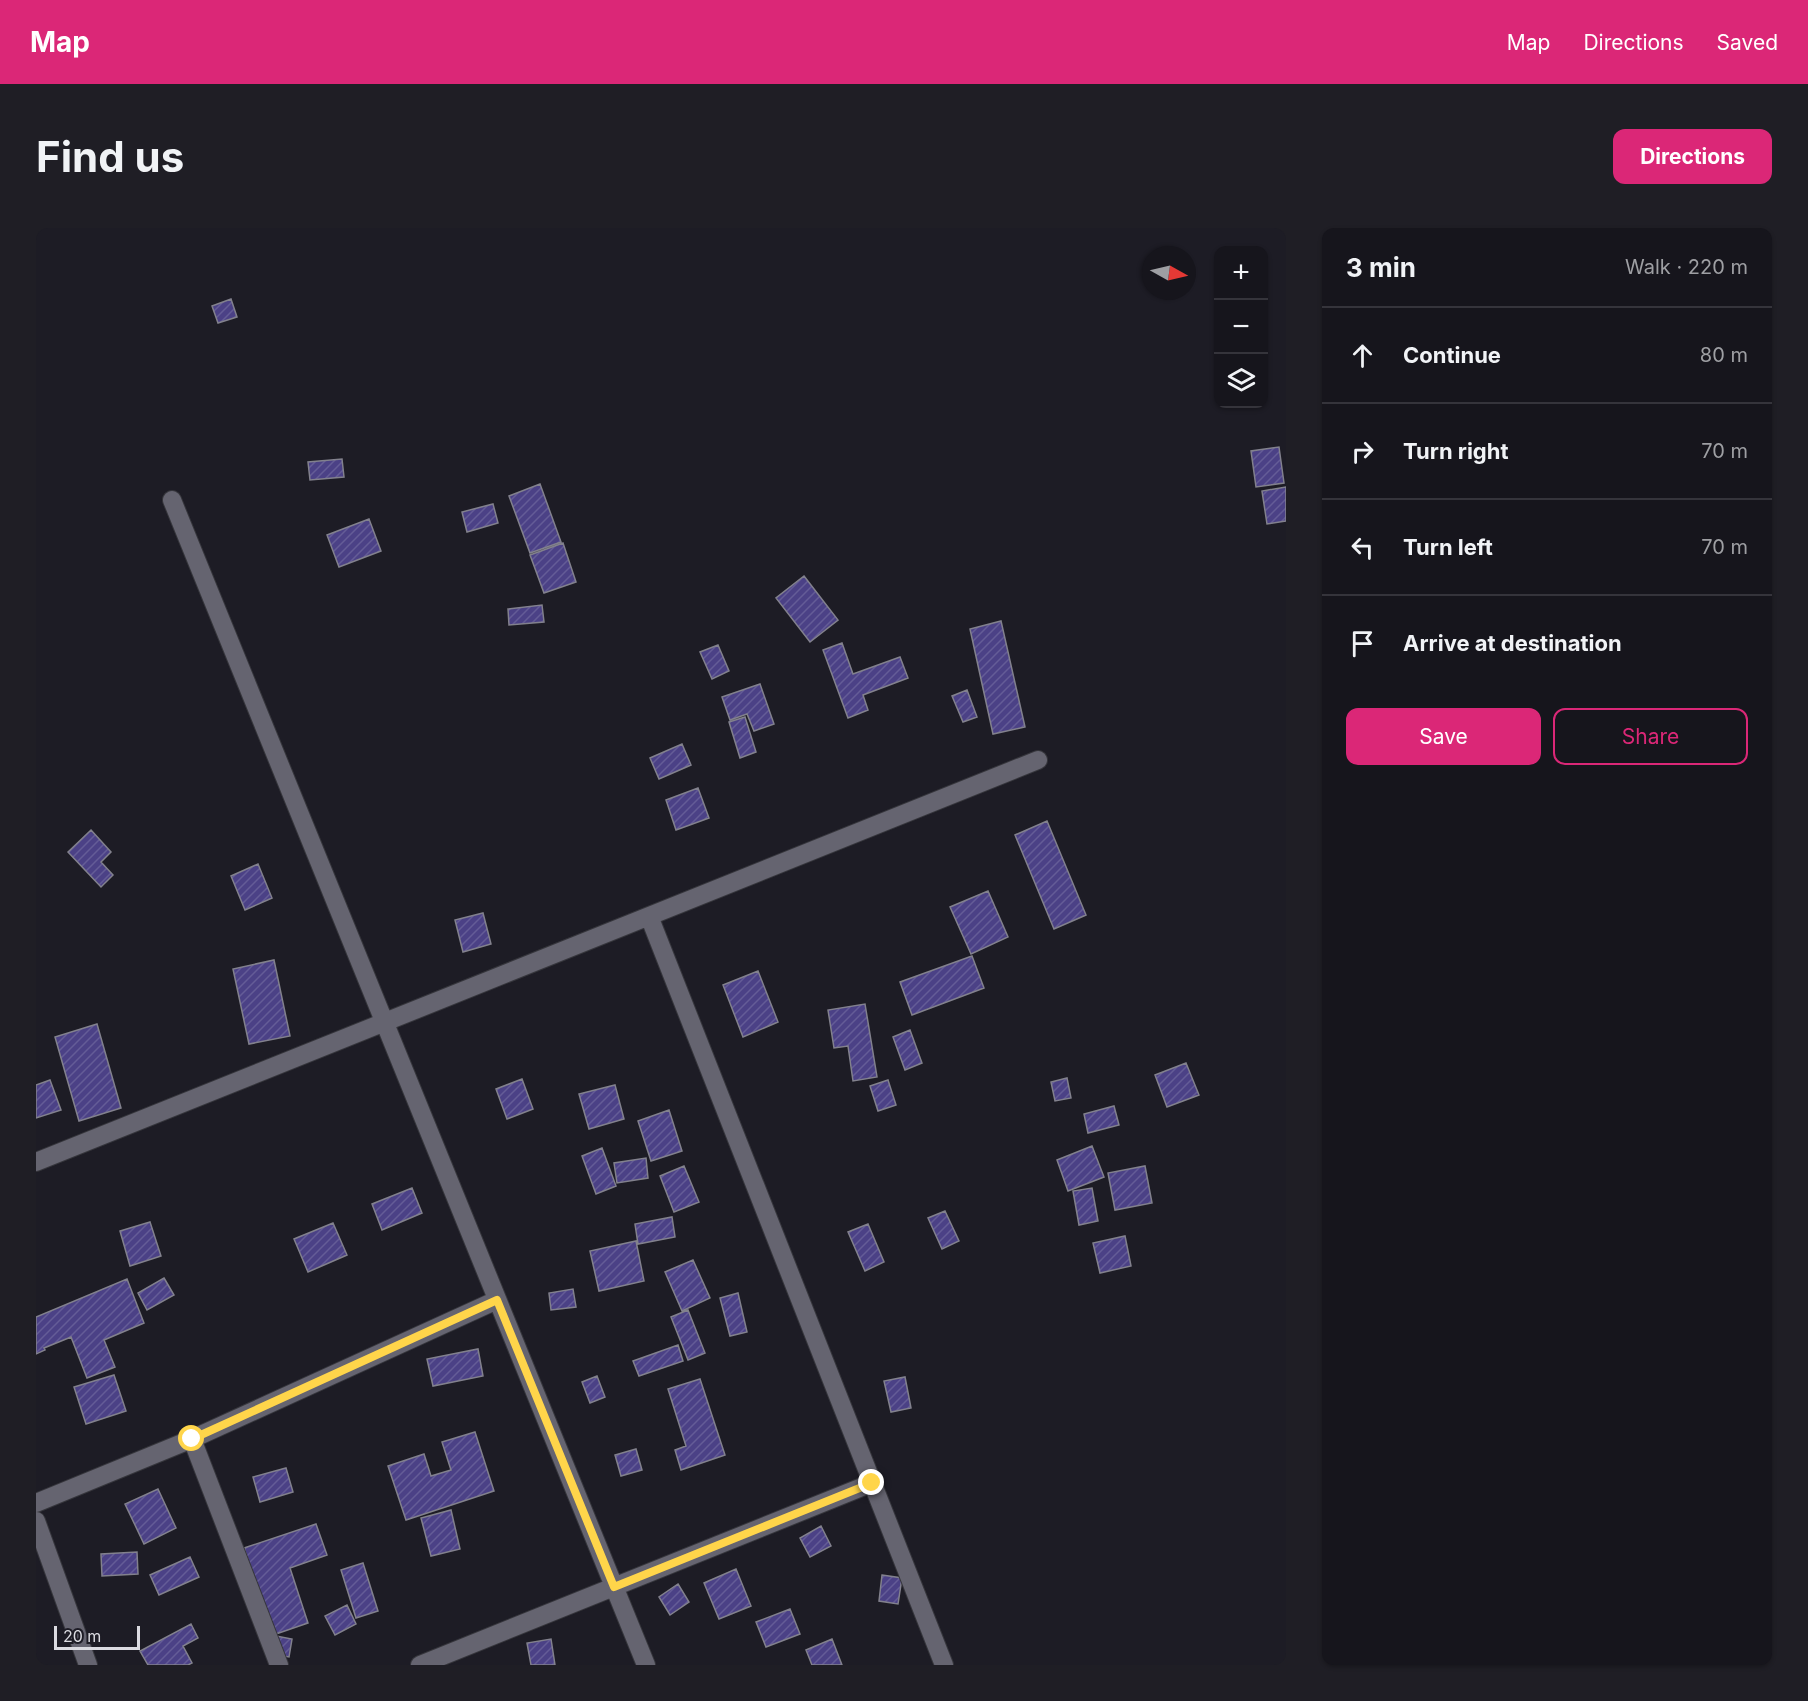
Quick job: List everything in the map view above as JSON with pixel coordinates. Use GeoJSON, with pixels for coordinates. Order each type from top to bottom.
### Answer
{"type":"FeatureCollection","features":[{"type":"Feature","properties":{"kind":"street"},"geometry":{"type":"LineString","coordinates":[[172,500],[646,1665]]}},
{"type":"Feature","properties":{"kind":"street"},"geometry":{"type":"LineString","coordinates":[[36,1162],[1038,760]]}},
{"type":"Feature","properties":{"kind":"street"},"geometry":{"type":"LineString","coordinates":[[649,916],[944,1665]]}},
{"type":"Feature","properties":{"kind":"street"},"geometry":{"type":"LineString","coordinates":[[36,1503],[192,1439],[497,1300]]}},
{"type":"Feature","properties":{"kind":"street"},"geometry":{"type":"LineString","coordinates":[[192,1439],[279,1665]]}},
{"type":"Feature","properties":{"kind":"street"},"geometry":{"type":"LineString","coordinates":[[420,1665],[872,1483]]}},
{"type":"Feature","properties":{"kind":"street"},"geometry":{"type":"LineString","coordinates":[[36,1521],[88,1665]]}},
{"type":"Feature","properties":{"kind":"building"},"geometry":{"type":"Polygon","coordinates":[[[231,299],[237,317],[218,323],[212,306],[231,299]]]}},
{"type":"Feature","properties":{"kind":"building"},"geometry":{"type":"Polygon","coordinates":[[[1279,447],[1284,483],[1256,487],[1251,451],[1279,447]]]}},
{"type":"Feature","properties":{"kind":"building"},"geometry":{"type":"Polygon","coordinates":[[[342,459],[344,477],[310,480],[308,462],[342,459]]]}},
{"type":"Feature","properties":{"kind":"building"},"geometry":{"type":"Polygon","coordinates":[[[540,484],[561,542],[530,553],[509,496],[540,484]]]}},
{"type":"Feature","properties":{"kind":"building"},"geometry":{"type":"Polygon","coordinates":[[[1286,487],[1286,521],[1267,524],[1262,491],[1286,487]]]}},
{"type":"Feature","properties":{"kind":"building"},"geometry":{"type":"Polygon","coordinates":[[[493,504],[498,523],[467,532],[462,512],[493,504]]]}},
{"type":"Feature","properties":{"kind":"building"},"geometry":{"type":"Polygon","coordinates":[[[369,519],[381,551],[339,567],[327,535],[369,519]]]}},
{"type":"Feature","properties":{"kind":"building"},"geometry":{"type":"Polygon","coordinates":[[[563,543],[576,582],[544,593],[530,555],[563,543]]]}},
{"type":"Feature","properties":{"kind":"building"},"geometry":{"type":"Polygon","coordinates":[[[804,576],[838,620],[810,642],[776,598],[804,576]]]}},
{"type":"Feature","properties":{"kind":"building"},"geometry":{"type":"Polygon","coordinates":[[[542,605],[544,622],[509,625],[508,609],[542,605]]]}},
{"type":"Feature","properties":{"kind":"building"},"geometry":{"type":"Polygon","coordinates":[[[1001,621],[1025,727],[993,734],[970,629],[1001,621]]]}},
{"type":"Feature","properties":{"kind":"building"},"geometry":{"type":"Polygon","coordinates":[[[842,643],[853,674],[900,657],[908,678],[863,695],[868,710],[848,718],[823,650],[842,643]]]}},
{"type":"Feature","properties":{"kind":"building"},"geometry":{"type":"Polygon","coordinates":[[[718,645],[729,671],[712,679],[700,652],[718,645]]]}},
{"type":"Feature","properties":{"kind":"building"},"geometry":{"type":"Polygon","coordinates":[[[760,684],[774,724],[754,731],[747,714],[730,720],[722,697],[760,684]]]}},
{"type":"Feature","properties":{"kind":"building"},"geometry":{"type":"Polygon","coordinates":[[[967,690],[977,717],[963,722],[952,696],[967,690]]]}},
{"type":"Feature","properties":{"kind":"building"},"geometry":{"type":"Polygon","coordinates":[[[745,717],[756,752],[740,758],[729,722],[745,717]]]}},
{"type":"Feature","properties":{"kind":"building"},"geometry":{"type":"Polygon","coordinates":[[[682,744],[691,765],[659,779],[650,758],[682,744]]]}},
{"type":"Feature","properties":{"kind":"building"},"geometry":{"type":"Polygon","coordinates":[[[698,788],[709,818],[676,830],[666,800],[698,788]]]}},
{"type":"Feature","properties":{"kind":"building"},"geometry":{"type":"Polygon","coordinates":[[[1047,821],[1086,915],[1054,929],[1015,835],[1047,821]]]}},
{"type":"Feature","properties":{"kind":"building"},"geometry":{"type":"Polygon","coordinates":[[[91,830],[111,852],[101,862],[113,875],[101,887],[68,852],[91,830]]]}},
{"type":"Feature","properties":{"kind":"building"},"geometry":{"type":"Polygon","coordinates":[[[258,864],[272,898],[245,910],[231,876],[258,864]]]}},
{"type":"Feature","properties":{"kind":"building"},"geometry":{"type":"Polygon","coordinates":[[[988,891],[1008,937],[971,954],[950,907],[988,891]]]}},
{"type":"Feature","properties":{"kind":"building"},"geometry":{"type":"Polygon","coordinates":[[[483,913],[491,944],[463,952],[455,920],[483,913]]]}},
{"type":"Feature","properties":{"kind":"building"},"geometry":{"type":"Polygon","coordinates":[[[972,956],[984,988],[912,1015],[900,982],[972,956]]]}},
{"type":"Feature","properties":{"kind":"building"},"geometry":{"type":"Polygon","coordinates":[[[274,960],[290,1036],[249,1044],[233,969],[274,960]]]}},
{"type":"Feature","properties":{"kind":"building"},"geometry":{"type":"Polygon","coordinates":[[[758,971],[778,1022],[743,1037],[723,985],[758,971]]]}},
{"type":"Feature","properties":{"kind":"building"},"geometry":{"type":"Polygon","coordinates":[[[865,1004],[877,1077],[853,1081],[848,1046],[834,1048],[828,1010],[865,1004]]]}},
{"type":"Feature","properties":{"kind":"building"},"geometry":{"type":"Polygon","coordinates":[[[97,1024],[121,1108],[79,1121],[55,1037],[97,1024]]]}},
{"type":"Feature","properties":{"kind":"building"},"geometry":{"type":"Polygon","coordinates":[[[910,1030],[922,1063],[905,1070],[893,1037],[910,1030]]]}},
{"type":"Feature","properties":{"kind":"building"},"geometry":{"type":"Polygon","coordinates":[[[1186,1063],[1199,1095],[1167,1107],[1155,1075],[1186,1063]]]}},
{"type":"Feature","properties":{"kind":"building"},"geometry":{"type":"Polygon","coordinates":[[[1067,1078],[1071,1098],[1055,1101],[1051,1082],[1067,1078]]]}},
{"type":"Feature","properties":{"kind":"building"},"geometry":{"type":"Polygon","coordinates":[[[522,1079],[533,1109],[507,1119],[496,1089],[522,1079]]]}},
{"type":"Feature","properties":{"kind":"building"},"geometry":{"type":"Polygon","coordinates":[[[50,1080],[61,1110],[36,1118],[36,1085],[50,1080]]]}},
{"type":"Feature","properties":{"kind":"building"},"geometry":{"type":"Polygon","coordinates":[[[888,1080],[896,1105],[878,1111],[870,1086],[888,1080]]]}},
{"type":"Feature","properties":{"kind":"building"},"geometry":{"type":"Polygon","coordinates":[[[615,1085],[624,1119],[589,1129],[579,1094],[615,1085]]]}},
{"type":"Feature","properties":{"kind":"building"},"geometry":{"type":"Polygon","coordinates":[[[1114,1106],[1119,1125],[1088,1133],[1084,1114],[1114,1106]]]}},
{"type":"Feature","properties":{"kind":"building"},"geometry":{"type":"Polygon","coordinates":[[[669,1110],[682,1151],[651,1161],[638,1121],[669,1110]]]}},
{"type":"Feature","properties":{"kind":"building"},"geometry":{"type":"Polygon","coordinates":[[[1092,1146],[1104,1177],[1068,1191],[1057,1160],[1092,1146]]]}},
{"type":"Feature","properties":{"kind":"building"},"geometry":{"type":"Polygon","coordinates":[[[602,1148],[616,1186],[596,1194],[582,1156],[602,1148]]]}},
{"type":"Feature","properties":{"kind":"building"},"geometry":{"type":"Polygon","coordinates":[[[646,1158],[648,1178],[617,1183],[614,1163],[646,1158]]]}},
{"type":"Feature","properties":{"kind":"building"},"geometry":{"type":"Polygon","coordinates":[[[684,1166],[699,1202],[674,1212],[660,1176],[684,1166]]]}},
{"type":"Feature","properties":{"kind":"building"},"geometry":{"type":"Polygon","coordinates":[[[1145,1166],[1152,1203],[1115,1210],[1108,1173],[1145,1166]]]}},
{"type":"Feature","properties":{"kind":"building"},"geometry":{"type":"Polygon","coordinates":[[[412,1188],[422,1213],[382,1230],[372,1204],[412,1188]]]}},
{"type":"Feature","properties":{"kind":"building"},"geometry":{"type":"Polygon","coordinates":[[[1092,1188],[1098,1221],[1079,1225],[1073,1191],[1092,1188]]]}},
{"type":"Feature","properties":{"kind":"building"},"geometry":{"type":"Polygon","coordinates":[[[945,1211],[959,1241],[942,1249],[928,1218],[945,1211]]]}},
{"type":"Feature","properties":{"kind":"building"},"geometry":{"type":"Polygon","coordinates":[[[672,1217],[675,1237],[638,1244],[635,1224],[672,1217]]]}},
{"type":"Feature","properties":{"kind":"building"},"geometry":{"type":"Polygon","coordinates":[[[150,1222],[161,1256],[130,1266],[120,1231],[150,1222]]]}},
{"type":"Feature","properties":{"kind":"building"},"geometry":{"type":"Polygon","coordinates":[[[333,1223],[347,1255],[308,1272],[294,1239],[333,1223]]]}},
{"type":"Feature","properties":{"kind":"building"},"geometry":{"type":"Polygon","coordinates":[[[868,1224],[884,1262],[865,1271],[848,1232],[868,1224]]]}},
{"type":"Feature","properties":{"kind":"building"},"geometry":{"type":"Polygon","coordinates":[[[1125,1236],[1131,1266],[1100,1273],[1093,1243],[1125,1236]]]}},
{"type":"Feature","properties":{"kind":"building"},"geometry":{"type":"Polygon","coordinates":[[[636,1241],[644,1281],[599,1291],[590,1251],[636,1241]]]}},
{"type":"Feature","properties":{"kind":"building"},"geometry":{"type":"Polygon","coordinates":[[[693,1260],[710,1298],[682,1311],[665,1272],[693,1260]]]}},
{"type":"Feature","properties":{"kind":"building"},"geometry":{"type":"Polygon","coordinates":[[[164,1278],[174,1295],[147,1310],[138,1293],[164,1278]]]}},
{"type":"Feature","properties":{"kind":"building"},"geometry":{"type":"Polygon","coordinates":[[[127,1279],[144,1323],[104,1340],[115,1367],[87,1378],[71,1337],[44,1348],[45,1350],[36,1354],[36,1317],[127,1279]]]}},
{"type":"Feature","properties":{"kind":"building"},"geometry":{"type":"Polygon","coordinates":[[[573,1289],[576,1307],[551,1310],[549,1293],[573,1289]]]}},
{"type":"Feature","properties":{"kind":"building"},"geometry":{"type":"Polygon","coordinates":[[[738,1293],[747,1332],[730,1336],[720,1298],[738,1293]]]}},
{"type":"Feature","properties":{"kind":"building"},"geometry":{"type":"Polygon","coordinates":[[[688,1310],[705,1353],[688,1360],[671,1317],[688,1310]]]}},
{"type":"Feature","properties":{"kind":"building"},"geometry":{"type":"Polygon","coordinates":[[[678,1345],[683,1361],[639,1376],[633,1361],[678,1345]]]}},
{"type":"Feature","properties":{"kind":"building"},"geometry":{"type":"Polygon","coordinates":[[[478,1349],[483,1376],[433,1386],[427,1359],[478,1349]]]}},
{"type":"Feature","properties":{"kind":"building"},"geometry":{"type":"Polygon","coordinates":[[[114,1375],[126,1411],[86,1424],[74,1387],[114,1375]]]}},
{"type":"Feature","properties":{"kind":"building"},"geometry":{"type":"Polygon","coordinates":[[[597,1376],[605,1397],[590,1403],[582,1382],[597,1376]]]}},
{"type":"Feature","properties":{"kind":"building"},"geometry":{"type":"Polygon","coordinates":[[[905,1377],[911,1408],[891,1412],[884,1381],[905,1377]]]}},
{"type":"Feature","properties":{"kind":"building"},"geometry":{"type":"Polygon","coordinates":[[[700,1379],[725,1455],[681,1470],[675,1450],[686,1446],[668,1389],[700,1379]]]}},
{"type":"Feature","properties":{"kind":"building"},"geometry":{"type":"Polygon","coordinates":[[[475,1432],[494,1491],[406,1520],[388,1466],[424,1454],[431,1476],[451,1470],[442,1442],[475,1432]]]}},
{"type":"Feature","properties":{"kind":"building"},"geometry":{"type":"Polygon","coordinates":[[[636,1449],[642,1470],[621,1476],[615,1455],[636,1449]]]}},
{"type":"Feature","properties":{"kind":"building"},"geometry":{"type":"Polygon","coordinates":[[[286,1468],[293,1492],[260,1502],[253,1477],[286,1468]]]}},
{"type":"Feature","properties":{"kind":"building"},"geometry":{"type":"Polygon","coordinates":[[[158,1489],[176,1528],[144,1544],[125,1504],[158,1489]]]}},
{"type":"Feature","properties":{"kind":"building"},"geometry":{"type":"Polygon","coordinates":[[[451,1510],[460,1549],[431,1556],[421,1518],[451,1510]]]}},
{"type":"Feature","properties":{"kind":"building"},"geometry":{"type":"Polygon","coordinates":[[[316,1524],[327,1555],[290,1568],[308,1623],[273,1635],[244,1548],[316,1524]]]}},
{"type":"Feature","properties":{"kind":"building"},"geometry":{"type":"Polygon","coordinates":[[[821,1526],[831,1546],[810,1557],[800,1538],[821,1526]]]}},
{"type":"Feature","properties":{"kind":"building"},"geometry":{"type":"Polygon","coordinates":[[[137,1552],[138,1574],[102,1576],[101,1554],[137,1552]]]}},
{"type":"Feature","properties":{"kind":"building"},"geometry":{"type":"Polygon","coordinates":[[[190,1557],[199,1577],[159,1595],[150,1575],[190,1557]]]}},
{"type":"Feature","properties":{"kind":"building"},"geometry":{"type":"Polygon","coordinates":[[[363,1563],[378,1611],[356,1618],[341,1570],[363,1563]]]}},
{"type":"Feature","properties":{"kind":"building"},"geometry":{"type":"Polygon","coordinates":[[[736,1569],[751,1606],[719,1619],[704,1583],[736,1569]]]}},
{"type":"Feature","properties":{"kind":"building"},"geometry":{"type":"Polygon","coordinates":[[[882,1575],[902,1578],[898,1604],[879,1601],[882,1575]]]}},
{"type":"Feature","properties":{"kind":"building"},"geometry":{"type":"Polygon","coordinates":[[[678,1584],[689,1602],[670,1615],[659,1597],[678,1584]]]}},
{"type":"Feature","properties":{"kind":"building"},"geometry":{"type":"Polygon","coordinates":[[[347,1605],[356,1624],[335,1635],[325,1616],[347,1605]]]}},
{"type":"Feature","properties":{"kind":"building"},"geometry":{"type":"Polygon","coordinates":[[[790,1609],[800,1634],[766,1647],[756,1622],[790,1609]]]}},
{"type":"Feature","properties":{"kind":"building"},"geometry":{"type":"Polygon","coordinates":[[[191,1624],[198,1638],[183,1646],[192,1663],[188,1665],[148,1665],[140,1651],[191,1624]]]}},
{"type":"Feature","properties":{"kind":"building"},"geometry":{"type":"Polygon","coordinates":[[[276,1636],[292,1639],[289,1657],[272,1654],[276,1636]]]}},
{"type":"Feature","properties":{"kind":"building"},"geometry":{"type":"Polygon","coordinates":[[[551,1639],[555,1665],[531,1665],[527,1643],[551,1639]]]}},
{"type":"Feature","properties":{"kind":"building"},"geometry":{"type":"Polygon","coordinates":[[[832,1639],[842,1665],[812,1665],[806,1650],[832,1639]]]}},
{"type":"Feature","properties":{"kind":"route"},"geometry":{"type":"LineString","coordinates":[[192,1439],[497,1300],[614,1587],[872,1483]]}}]}
